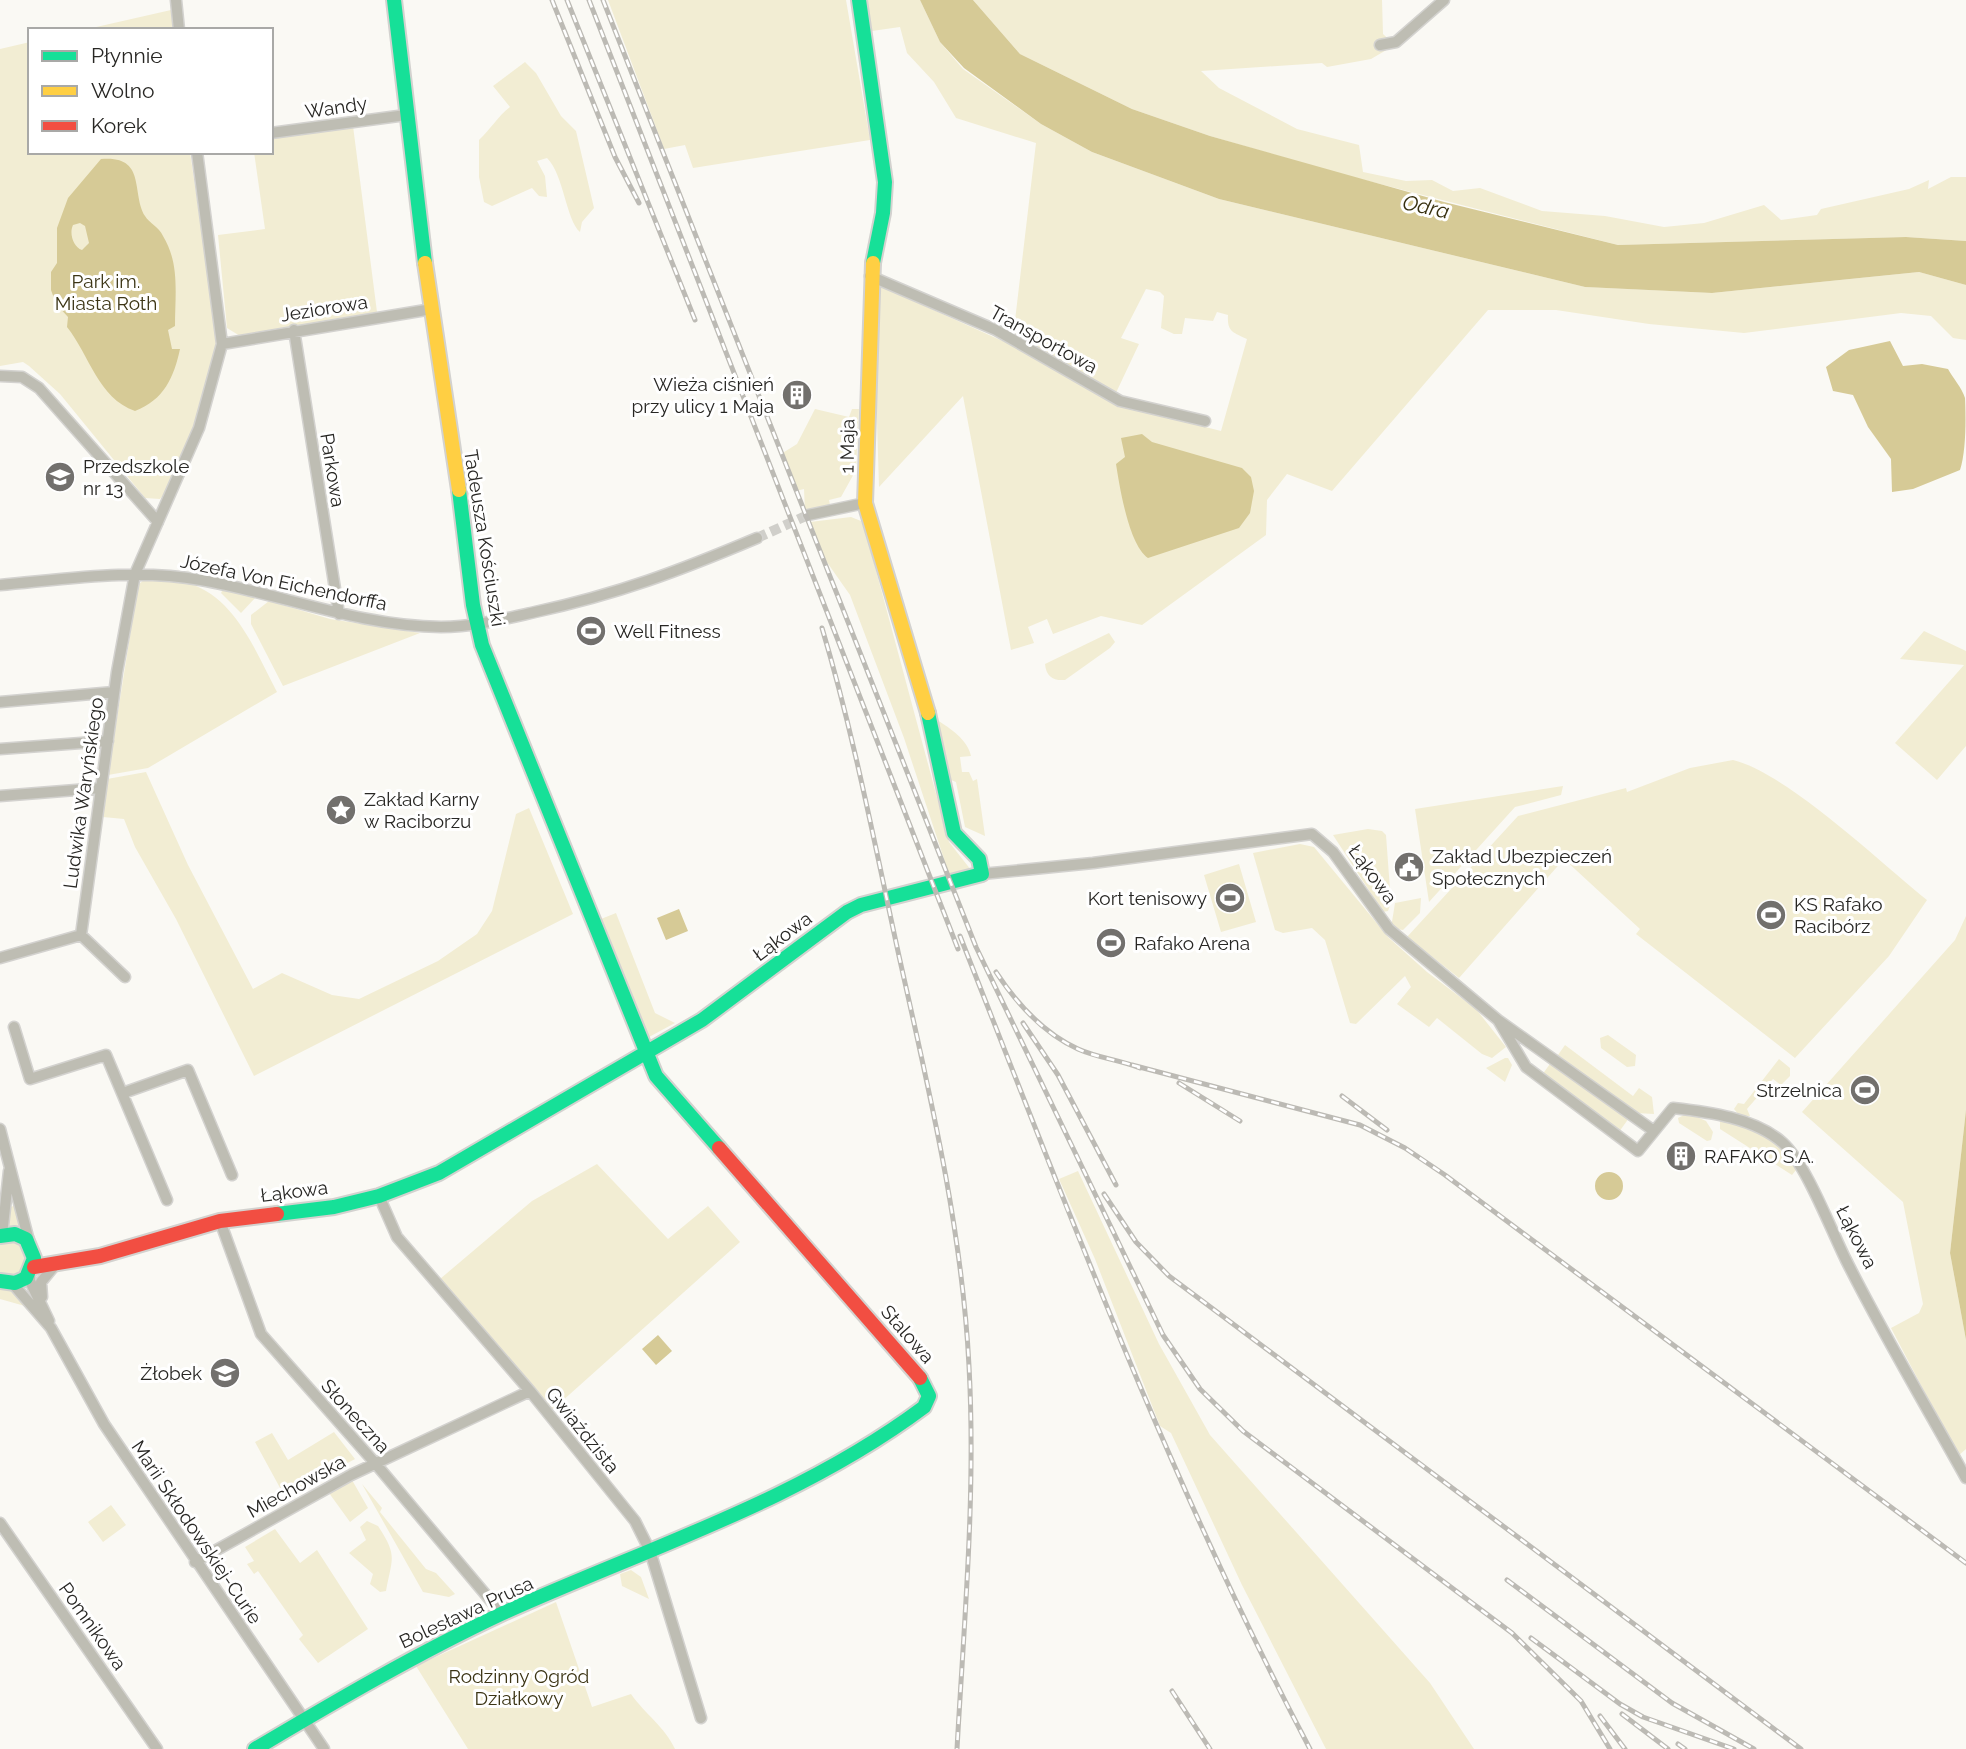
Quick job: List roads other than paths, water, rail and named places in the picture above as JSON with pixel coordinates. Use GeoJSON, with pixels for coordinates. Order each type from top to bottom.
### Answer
{"type":"FeatureCollection","features":[{"type":"Feature","properties":{"kind":"street"},"geometry":{"type":"LineString","coordinates":[[176,0],[179,28]]}},
{"type":"Feature","properties":{"kind":"street","name":"Tadeusza Kościuszki"},"geometry":{"type":"LineString","coordinates":[[394,0],[406,115],[477,624],[646,1054]]}},
{"type":"Feature","properties":{"kind":"street","name":"1 Maja"},"geometry":{"type":"LineString","coordinates":[[859,0],[885,182],[883,213],[870,276],[865,503],[928,714],[954,833],[979,859],[982,874]]}},
{"type":"Feature","properties":{"kind":"street"},"geometry":{"type":"LineString","coordinates":[[1380,45],[1396,42],[1444,0]]}},
{"type":"Feature","properties":{"kind":"street","name":"Wandy"},"geometry":{"type":"LineString","coordinates":[[273,133],[406,115]]}},
{"type":"Feature","properties":{"kind":"street"},"geometry":{"type":"LineString","coordinates":[[197,154],[222,344]]}},
{"type":"Feature","properties":{"kind":"street","name":"Transportowa"},"geometry":{"type":"LineString","coordinates":[[870,276],[996,330],[1120,401],[1205,421]]}},
{"type":"Feature","properties":{"kind":"street","name":"Jeziorowa"},"geometry":{"type":"LineString","coordinates":[[222,344],[432,309]]}},
{"type":"Feature","properties":{"kind":"street","name":"Parkowa"},"geometry":{"type":"LineString","coordinates":[[295,330],[339,614]]}},
{"type":"Feature","properties":{"kind":"street","name":"Ludwika Waryńskiego"},"geometry":{"type":"LineString","coordinates":[[81,935],[114,692],[135,574],[199,428],[222,344]]}},
{"type":"Feature","properties":{"kind":"street"},"geometry":{"type":"LineString","coordinates":[[0,376],[22,377],[39,388],[158,522]]}},
{"type":"Feature","properties":{"kind":"street"},"geometry":{"type":"LineString","coordinates":[[808,515],[865,503]]}},
{"type":"Feature","properties":{"kind":"street","name":"Józefa Von Eichendorffa"},"geometry":{"type":"LineString","coordinates":[[0,585],[135,574],[202,580],[339,614],[390,623],[439,627],[477,624],[622,591],[664,577],[757,538]]}},
{"type":"Feature","properties":{"kind":"street"},"geometry":{"type":"LineString","coordinates":[[0,702],[114,692]]}},
{"type":"Feature","properties":{"kind":"street"},"geometry":{"type":"LineString","coordinates":[[0,749],[108,741]]}},
{"type":"Feature","properties":{"kind":"street"},"geometry":{"type":"LineString","coordinates":[[0,796],[102,788]]}},
{"type":"Feature","properties":{"kind":"street","name":"Łąkowa"},"geometry":{"type":"LineString","coordinates":[[32,1270],[220,1221],[334,1207],[379,1196],[439,1173],[702,1020],[861,905],[982,874],[1106,862],[1312,834],[1328,846],[1389,929],[1498,1020],[1533,1042],[1654,1131]]}},
{"type":"Feature","properties":{"kind":"street"},"geometry":{"type":"LineString","coordinates":[[0,958],[81,935],[125,977]]}},
{"type":"Feature","properties":{"kind":"street","name":"Łąkowa"},"geometry":{"type":"LineString","coordinates":[[1498,1020],[1526,1067],[1638,1151],[1673,1108],[1722,1116],[1752,1126],[1786,1146],[1966,1478]]}},
{"type":"Feature","properties":{"kind":"street"},"geometry":{"type":"LineString","coordinates":[[14,1027],[30,1079],[106,1055],[167,1200]]}},
{"type":"Feature","properties":{"kind":"street"},"geometry":{"type":"LineString","coordinates":[[1517,1050],[1533,1042]]}},
{"type":"Feature","properties":{"kind":"street"},"geometry":{"type":"LineString","coordinates":[[1526,1067],[1533,1042]]}},
{"type":"Feature","properties":{"kind":"street","name":"Stalowa"},"geometry":{"type":"LineString","coordinates":[[646,1054],[666,1090],[886,1338],[929,1393],[925,1405],[912,1416],[790,1491],[650,1551]]}},
{"type":"Feature","properties":{"kind":"street"},"geometry":{"type":"LineString","coordinates":[[123,1093],[188,1070],[232,1175]]}},
{"type":"Feature","properties":{"kind":"street"},"geometry":{"type":"LineString","coordinates":[[0,1129],[9,1164],[1,1235],[16,1234],[60,1264]]}},
{"type":"Feature","properties":{"kind":"street"},"geometry":{"type":"LineString","coordinates":[[3,1282],[32,1270],[32,1247],[7,1180]]}},
{"type":"Feature","properties":{"kind":"street","name":"Gwiaździsta"},"geometry":{"type":"LineString","coordinates":[[379,1196],[397,1237],[530,1391],[635,1521],[650,1551],[701,1718]]}},
{"type":"Feature","properties":{"kind":"street","name":"Słoneczna"},"geometry":{"type":"LineString","coordinates":[[220,1221],[261,1334],[375,1462],[502,1614]]}},
{"type":"Feature","properties":{"kind":"street","name":"Marii Skłodowskiej-Curie"},"geometry":{"type":"LineString","coordinates":[[60,1264],[41,1282],[51,1328],[104,1424],[324,1749]]}},
{"type":"Feature","properties":{"kind":"street","name":"Marii Skłodowskiej-Curie"},"geometry":{"type":"LineString","coordinates":[[32,1270],[30,1281],[44,1305]]}},
{"type":"Feature","properties":{"kind":"street","name":"Marii Skłodowskiej-Curie"},"geometry":{"type":"LineString","coordinates":[[3,1282],[51,1328]]}},
{"type":"Feature","properties":{"kind":"street","name":"Miechowska"},"geometry":{"type":"LineString","coordinates":[[195,1562],[375,1462],[530,1391]]}},
{"type":"Feature","properties":{"kind":"street","name":"Pomnikowa"},"geometry":{"type":"LineString","coordinates":[[0,1523],[157,1749]]}},
{"type":"Feature","properties":{"kind":"street","name":"Bolesława Prusa"},"geometry":{"type":"LineString","coordinates":[[255,1749],[303,1718],[403,1662],[502,1614],[650,1551]]}},
{"type":"Feature","properties":{"kind":"water","name":"Odra"},"geometry":{"type":"Polygon","coordinates":[[[920,0],[973,0],[1020,54],[1132,109],[1210,136],[1444,202],[1618,245],[1906,237],[1966,241],[1966,285],[1919,272],[1712,293],[1585,287],[1219,199],[1092,152],[1041,124],[964,68],[940,42],[920,0]]]}},
{"type":"Feature","properties":{"kind":"water"},"geometry":{"type":"Polygon","coordinates":[[[101,159],[116,159],[125,163],[135,177],[145,216],[161,233],[172,257],[175,326],[168,330],[172,349],[180,349],[178,359],[171,378],[160,394],[135,411],[122,405],[103,386],[67,327],[68,317],[56,304],[51,290],[51,272],[57,263],[57,228],[68,198],[101,159]],[[80,223],[72,228],[74,243],[82,250],[89,243],[85,226],[80,223]]]}},
{"type":"Feature","properties":{"kind":"water"},"geometry":{"type":"Polygon","coordinates":[[[1890,341],[1903,366],[1922,364],[1948,369],[1965,398],[1964,445],[1960,470],[1913,489],[1892,492],[1891,459],[1868,427],[1853,395],[1833,391],[1826,367],[1849,350],[1890,341]]]}},
{"type":"Feature","properties":{"kind":"water"},"geometry":{"type":"Polygon","coordinates":[[[1142,434],[1152,442],[1242,468],[1251,477],[1254,491],[1250,513],[1239,528],[1148,558],[1141,551],[1131,529],[1116,464],[1125,457],[1121,438],[1142,434]]]}},
{"type":"Feature","properties":{"kind":"water"},"geometry":{"type":"Polygon","coordinates":[[[679,909],[688,931],[666,940],[657,918],[679,909]]]}},
{"type":"Feature","properties":{"kind":"water"},"geometry":{"type":"Polygon","coordinates":[[[1966,1110],[1966,1340],[1950,1253],[1966,1110]]]}},
{"type":"Feature","properties":{"kind":"water"},"geometry":{"type":"Polygon","coordinates":[[[1609,1172],[1619,1176],[1623,1186],[1619,1196],[1609,1200],[1599,1196],[1595,1186],[1599,1176],[1609,1172]]]}},
{"type":"Feature","properties":{"kind":"water"},"geometry":{"type":"Polygon","coordinates":[[[658,1335],[672,1351],[656,1365],[642,1349],[658,1335]]]}},
{"type":"Feature","properties":{"kind":"tunnel"},"geometry":{"type":"LineString","coordinates":[[757,538],[808,515]]}},
{"type":"Feature","properties":{"kind":"railway"},"geometry":{"type":"LineString","coordinates":[[552,0],[615,157],[639,203]]}},
{"type":"Feature","properties":{"kind":"railway"},"geometry":{"type":"LineString","coordinates":[[567,0],[695,320]]}},
{"type":"Feature","properties":{"kind":"railway"},"geometry":{"type":"LineString","coordinates":[[589,0],[958,949]]}},
{"type":"Feature","properties":{"kind":"railway"},"geometry":{"type":"LineString","coordinates":[[603,0],[976,947],[1163,1335],[1200,1389],[1243,1431],[1512,1633],[1581,1701],[1610,1749]]}},
{"type":"Feature","properties":{"kind":"railway"},"geometry":{"type":"LineString","coordinates":[[822,628],[854,750],[922,1057],[943,1160],[959,1262],[969,1366],[971,1462],[957,1749]]}},
{"type":"Feature","properties":{"kind":"railway"},"geometry":{"type":"LineString","coordinates":[[960,936],[1082,1245],[1167,1449],[1212,1550],[1310,1749]]}},
{"type":"Feature","properties":{"kind":"railway"},"geometry":{"type":"LineString","coordinates":[[996,972],[1022,1006],[1053,1035],[1086,1052],[1140,1068]]}},
{"type":"Feature","properties":{"kind":"railway"},"geometry":{"type":"LineString","coordinates":[[1023,1023],[1058,1075],[1116,1185]]}},
{"type":"Feature","properties":{"kind":"railway"},"geometry":{"type":"LineString","coordinates":[[1132,1065],[1360,1125],[1405,1148],[1966,1563]]}},
{"type":"Feature","properties":{"kind":"railway"},"geometry":{"type":"LineString","coordinates":[[1179,1083],[1240,1121]]}},
{"type":"Feature","properties":{"kind":"railway"},"geometry":{"type":"LineString","coordinates":[[1342,1096],[1387,1130]]}},
{"type":"Feature","properties":{"kind":"railway"},"geometry":{"type":"LineString","coordinates":[[1104,1194],[1136,1242],[1169,1276],[1801,1749]]}},
{"type":"Feature","properties":{"kind":"railway"},"geometry":{"type":"LineString","coordinates":[[1507,1580],[1672,1703],[1754,1749]]}},
{"type":"Feature","properties":{"kind":"railway"},"geometry":{"type":"LineString","coordinates":[[1531,1638],[1620,1704],[1643,1717],[1734,1749]]}},
{"type":"Feature","properties":{"kind":"railway"},"geometry":{"type":"LineString","coordinates":[[1172,1691],[1210,1749]]}},
{"type":"Feature","properties":{"kind":"railway"},"geometry":{"type":"LineString","coordinates":[[1622,1714],[1668,1749]]}},
{"type":"Feature","properties":{"kind":"railway"},"geometry":{"type":"LineString","coordinates":[[1600,1716],[1625,1749]]}},
{"type":"Feature","properties":{"kind":"railway"},"geometry":{"type":"LineString","coordinates":[[1678,1744],[1685,1749]]}},
{"type":"Feature","properties":{"kind":"place","name":"Wieża ciśnień przy ulicy 1 Maja"},"geometry":{"type":"Point","coordinates":[797,395]}},
{"type":"Feature","properties":{"kind":"place","name":"Przedszkole nr 13"},"geometry":{"type":"Point","coordinates":[60,477]}},
{"type":"Feature","properties":{"kind":"place","name":"Well Fitness"},"geometry":{"type":"Point","coordinates":[591,631]}},
{"type":"Feature","properties":{"kind":"place","name":"Zakład Karny w Raciborzu"},"geometry":{"type":"Point","coordinates":[341,810]}},
{"type":"Feature","properties":{"kind":"place","name":"Zakład Ubezpieczeń Społecznych"},"geometry":{"type":"Point","coordinates":[1409,867]}},
{"type":"Feature","properties":{"kind":"place","name":"Kort tenisowy"},"geometry":{"type":"Point","coordinates":[1230,898]}},
{"type":"Feature","properties":{"kind":"place","name":"KS Rafako Racibórz"},"geometry":{"type":"Point","coordinates":[1771,915]}},
{"type":"Feature","properties":{"kind":"place","name":"Rafako Arena"},"geometry":{"type":"Point","coordinates":[1111,943]}},
{"type":"Feature","properties":{"kind":"place","name":"Strzelnica"},"geometry":{"type":"Point","coordinates":[1865,1090]}},
{"type":"Feature","properties":{"kind":"place","name":"RAFAKO S.A."},"geometry":{"type":"Point","coordinates":[1681,1156]}},
{"type":"Feature","properties":{"kind":"place","name":"Żłobek"},"geometry":{"type":"Point","coordinates":[225,1373]}},
{"type":"Feature","properties":{"kind":"park label","name":"Park im. Miasta Roth"},"geometry":{"type":"Point","coordinates":[106,292]}},
{"type":"Feature","properties":{"kind":"park label","name":"Rodzinny Ogród Działkowy"},"geometry":{"type":"Point","coordinates":[519,1687]}}]}
